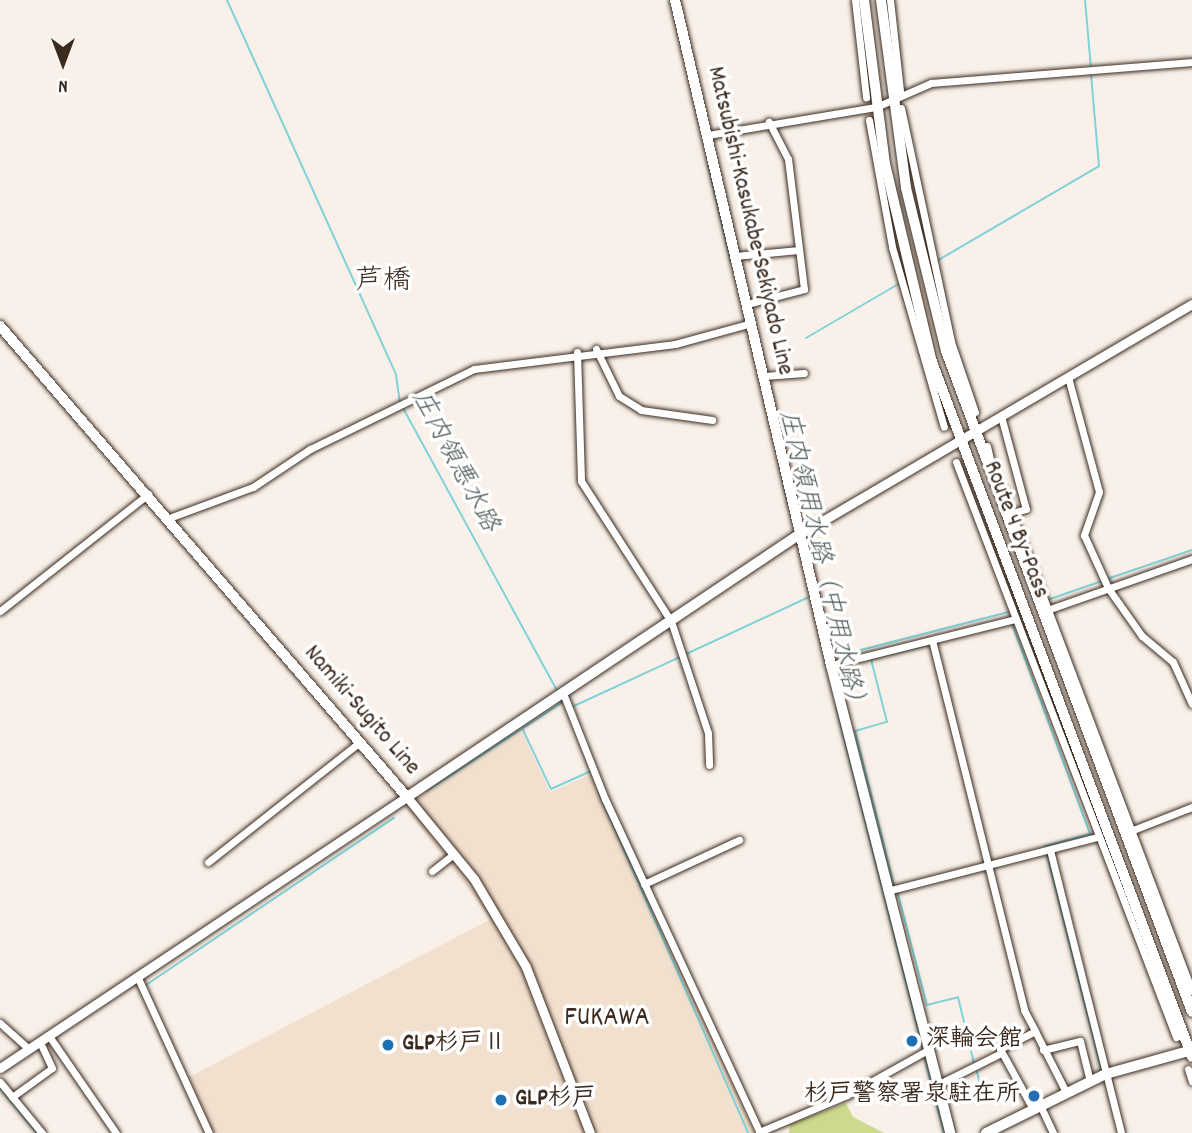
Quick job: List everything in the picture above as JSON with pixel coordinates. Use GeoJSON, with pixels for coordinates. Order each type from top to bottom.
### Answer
{"type":"FeatureCollection","features":[{"type":"Feature","properties":{"kind":"main road","name":"Matsubishi-Kasukabe-Sekiyado Line"},"geometry":{"type":"LineString","coordinates":[[675,0],[831,665],[950,1133]]}},
{"type":"Feature","properties":{"kind":"main road","name":"Route 4 By-Pass"},"geometry":{"type":"LineString","coordinates":[[864,0],[866,52],[876,107],[882,165],[928,359],[979,508],[1169,1007],[1191,1052]]}},
{"type":"Feature","properties":{"kind":"main road","name":"Route 4 By-Pass"},"geometry":{"type":"LineString","coordinates":[[881,0],[904,157],[972,433],[992,474],[1125,822],[1184,981],[1192,1012]]}},
{"type":"Feature","properties":{"kind":"main road","name":"Namiki-Sugito Line"},"geometry":{"type":"LineString","coordinates":[[0,326],[169,518],[407,797],[800,534]]}},
{"type":"Feature","properties":{"kind":"main road"},"geometry":{"type":"LineString","coordinates":[[986,1133],[1106,1074],[1191,1052]]}},
{"type":"Feature","properties":{"kind":"street"},"geometry":{"type":"LineString","coordinates":[[855,0],[866,52],[866,97]]}},
{"type":"Feature","properties":{"kind":"street"},"geometry":{"type":"LineString","coordinates":[[890,0],[889,48],[900,91]]}},
{"type":"Feature","properties":{"kind":"street"},"geometry":{"type":"LineString","coordinates":[[708,135],[769,122],[896,105],[931,83],[1192,62]]}},
{"type":"Feature","properties":{"kind":"street"},"geometry":{"type":"LineString","coordinates":[[869,120],[882,165]]}},
{"type":"Feature","properties":{"kind":"street"},"geometry":{"type":"LineString","coordinates":[[747,304],[804,289],[788,159],[769,122]]}},
{"type":"Feature","properties":{"kind":"street"},"geometry":{"type":"LineString","coordinates":[[735,256],[799,250]]}},
{"type":"Feature","properties":{"kind":"street"},"geometry":{"type":"LineString","coordinates":[[800,534],[1192,304]]}},
{"type":"Feature","properties":{"kind":"street"},"geometry":{"type":"LineString","coordinates":[[169,518],[253,487],[310,449],[474,369],[596,349],[675,344],[752,323]]}},
{"type":"Feature","properties":{"kind":"street"},"geometry":{"type":"LineString","coordinates":[[596,349],[619,396],[641,410],[712,420]]}},
{"type":"Feature","properties":{"kind":"street"},"geometry":{"type":"LineString","coordinates":[[950,350],[975,412]]}},
{"type":"Feature","properties":{"kind":"street"},"geometry":{"type":"LineString","coordinates":[[577,352],[581,481],[671,621],[708,733],[709,765]]}},
{"type":"Feature","properties":{"kind":"street"},"geometry":{"type":"LineString","coordinates":[[928,359],[944,427]]}},
{"type":"Feature","properties":{"kind":"street"},"geometry":{"type":"LineString","coordinates":[[764,376],[804,373]]}},
{"type":"Feature","properties":{"kind":"street"},"geometry":{"type":"LineString","coordinates":[[1068,377],[1100,492],[1084,535],[1108,588],[1142,636],[1172,662],[1192,704]]}},
{"type":"Feature","properties":{"kind":"street"},"geometry":{"type":"LineString","coordinates":[[1001,416],[1026,509],[1012,513]]}},
{"type":"Feature","properties":{"kind":"street"},"geometry":{"type":"LineString","coordinates":[[987,446],[992,474],[1012,513],[1050,609],[1125,822],[1133,830],[1184,981],[1192,991]]}},
{"type":"Feature","properties":{"kind":"street"},"geometry":{"type":"LineString","coordinates":[[956,462],[979,508],[1015,619],[1098,837],[1169,1007],[1176,1037]]}},
{"type":"Feature","properties":{"kind":"street"},"geometry":{"type":"LineString","coordinates":[[0,611],[148,494]]}},
{"type":"Feature","properties":{"kind":"street"},"geometry":{"type":"LineString","coordinates":[[1050,609],[1192,559]]}},
{"type":"Feature","properties":{"kind":"street"},"geometry":{"type":"LineString","coordinates":[[831,665],[1015,619]]}},
{"type":"Feature","properties":{"kind":"street"},"geometry":{"type":"LineString","coordinates":[[932,640],[988,866],[1035,1031],[1066,1092]]}},
{"type":"Feature","properties":{"kind":"street"},"geometry":{"type":"LineString","coordinates":[[563,693],[644,884],[759,1132],[847,1095],[928,1049]]}},
{"type":"Feature","properties":{"kind":"street"},"geometry":{"type":"LineString","coordinates":[[208,862],[360,742]]}},
{"type":"Feature","properties":{"kind":"street"},"geometry":{"type":"LineString","coordinates":[[0,1068],[407,797],[454,854],[526,967],[590,1133]]}},
{"type":"Feature","properties":{"kind":"street"},"geometry":{"type":"LineString","coordinates":[[1133,830],[1192,807]]}},
{"type":"Feature","properties":{"kind":"street"},"geometry":{"type":"LineString","coordinates":[[887,891],[1098,837]]}},
{"type":"Feature","properties":{"kind":"street"},"geometry":{"type":"LineString","coordinates":[[644,884],[739,840]]}},
{"type":"Feature","properties":{"kind":"street"},"geometry":{"type":"LineString","coordinates":[[1049,850],[1121,1133]]}},
{"type":"Feature","properties":{"kind":"street"},"geometry":{"type":"LineString","coordinates":[[432,871],[454,854]]}},
{"type":"Feature","properties":{"kind":"street"},"geometry":{"type":"LineString","coordinates":[[137,976],[209,1133]]}},
{"type":"Feature","properties":{"kind":"street"},"geometry":{"type":"LineString","coordinates":[[0,1023],[29,1049]]}},
{"type":"Feature","properties":{"kind":"street"},"geometry":{"type":"LineString","coordinates":[[937,1085],[1001,1053],[1035,1031]]}},
{"type":"Feature","properties":{"kind":"street"},"geometry":{"type":"LineString","coordinates":[[49,1036],[113,1132]]}},
{"type":"Feature","properties":{"kind":"street"},"geometry":{"type":"LineString","coordinates":[[1043,1050],[1080,1041],[1090,1081]]}},
{"type":"Feature","properties":{"kind":"street"},"geometry":{"type":"LineString","coordinates":[[12,1097],[52,1068],[40,1042]]}},
{"type":"Feature","properties":{"kind":"street"},"geometry":{"type":"LineString","coordinates":[[1001,1053],[1052,1133]]}},
{"type":"Feature","properties":{"kind":"street"},"geometry":{"type":"LineString","coordinates":[[1188,1069],[1192,1081]]}},
{"type":"Feature","properties":{"kind":"street"},"geometry":{"type":"LineString","coordinates":[[0,1082],[42,1133]]}},
{"type":"Feature","properties":{"kind":"shaded area"},"geometry":{"type":"Polygon","coordinates":[[[522,731],[550,792],[591,774],[754,1133],[214,1133],[189,1077],[491,919],[405,807],[522,731]]]}},
{"type":"Feature","properties":{"kind":"green space"},"geometry":{"type":"Polygon","coordinates":[[[846,1103],[853,1117],[884,1133],[789,1133],[790,1124],[846,1103]]]}},
{"type":"Feature","properties":{"kind":"waterway","name":"庄内領悪水路"},"geometry":{"type":"LineString","coordinates":[[227,0],[396,375],[400,403]]}},
{"type":"Feature","properties":{"kind":"waterway"},"geometry":{"type":"LineString","coordinates":[[1085,0],[1091,69]]}},
{"type":"Feature","properties":{"kind":"waterway"},"geometry":{"type":"LineString","coordinates":[[935,262],[1099,166],[1091,74]]}},
{"type":"Feature","properties":{"kind":"waterway","name":"庄内領用水路（中用水路）"},"geometry":{"type":"LineString","coordinates":[[708,165],[731,262]]}},
{"type":"Feature","properties":{"kind":"waterway"},"geometry":{"type":"LineString","coordinates":[[806,338],[900,283]]}},
{"type":"Feature","properties":{"kind":"waterway","name":"庄内領悪水路"},"geometry":{"type":"LineString","coordinates":[[403,408],[558,692]]}},
{"type":"Feature","properties":{"kind":"waterway","name":"庄内領用水路（中用水路）"},"geometry":{"type":"LineString","coordinates":[[779,465],[788,504]]}},
{"type":"Feature","properties":{"kind":"waterway"},"geometry":{"type":"LineString","coordinates":[[1107,579],[1192,550]]}},
{"type":"Feature","properties":{"kind":"waterway"},"geometry":{"type":"LineString","coordinates":[[1050,599],[1102,581]]}},
{"type":"Feature","properties":{"kind":"waterway"},"geometry":{"type":"LineString","coordinates":[[684,655],[807,598]]}},
{"type":"Feature","properties":{"kind":"waterway"},"geometry":{"type":"LineString","coordinates":[[837,656],[1008,612]]}},
{"type":"Feature","properties":{"kind":"waterway"},"geometry":{"type":"LineString","coordinates":[[1012,624],[1090,834],[1045,846]]}},
{"type":"Feature","properties":{"kind":"waterway"},"geometry":{"type":"LineString","coordinates":[[894,885],[855,731],[887,722],[871,659],[928,645]]}},
{"type":"Feature","properties":{"kind":"waterway"},"geometry":{"type":"LineString","coordinates":[[574,706],[680,657]]}},
{"type":"Feature","properties":{"kind":"waterway"},"geometry":{"type":"LineString","coordinates":[[427,791],[563,702]]}},
{"type":"Feature","properties":{"kind":"waterway","name":"庄内領用水路（中用水路）"},"geometry":{"type":"LineString","coordinates":[[836,706],[923,1051]]}},
{"type":"Feature","properties":{"kind":"waterway"},"geometry":{"type":"LineString","coordinates":[[523,730],[551,789],[591,771]]}},
{"type":"Feature","properties":{"kind":"waterway"},"geometry":{"type":"LineString","coordinates":[[599,793],[748,1133]]}},
{"type":"Feature","properties":{"kind":"waterway"},"geometry":{"type":"LineString","coordinates":[[146,985],[394,818]]}},
{"type":"Feature","properties":{"kind":"waterway"},"geometry":{"type":"LineString","coordinates":[[1047,855],[1101,1069]]}},
{"type":"Feature","properties":{"kind":"waterway"},"geometry":{"type":"LineString","coordinates":[[897,890],[927,1005],[958,997],[974,1063]]}},
{"type":"Feature","properties":{"kind":"waterway","name":"庄内領用水路（中用水路）"},"geometry":{"type":"LineString","coordinates":[[924,1056],[944,1133]]}},
{"type":"Feature","properties":{"kind":"waterway"},"geometry":{"type":"LineString","coordinates":[[976,1068],[984,1101]]}},
{"type":"Feature","properties":{"kind":"waterway"},"geometry":{"type":"LineString","coordinates":[[0,1088],[37,1133]]}},
{"type":"Feature","properties":{"kind":"place","name":"深輪会館"},"geometry":{"type":"Point","coordinates":[912,1041]}},
{"type":"Feature","properties":{"kind":"place","name":"GLP杉戸Ⅱ"},"geometry":{"type":"Point","coordinates":[388,1045]}},
{"type":"Feature","properties":{"kind":"place","name":"杉戸警察署泉駐在所"},"geometry":{"type":"Point","coordinates":[1034,1096]}},
{"type":"Feature","properties":{"kind":"place","name":"GLP杉戸"},"geometry":{"type":"Point","coordinates":[501,1100]}},
{"type":"Feature","properties":{"kind":"district","name":"芦橋"},"geometry":{"type":"Point","coordinates":[383,283]}},
{"type":"Feature","properties":{"kind":"district","name":"FUKAWA"},"geometry":{"type":"Point","coordinates":[607,1019]}}]}
